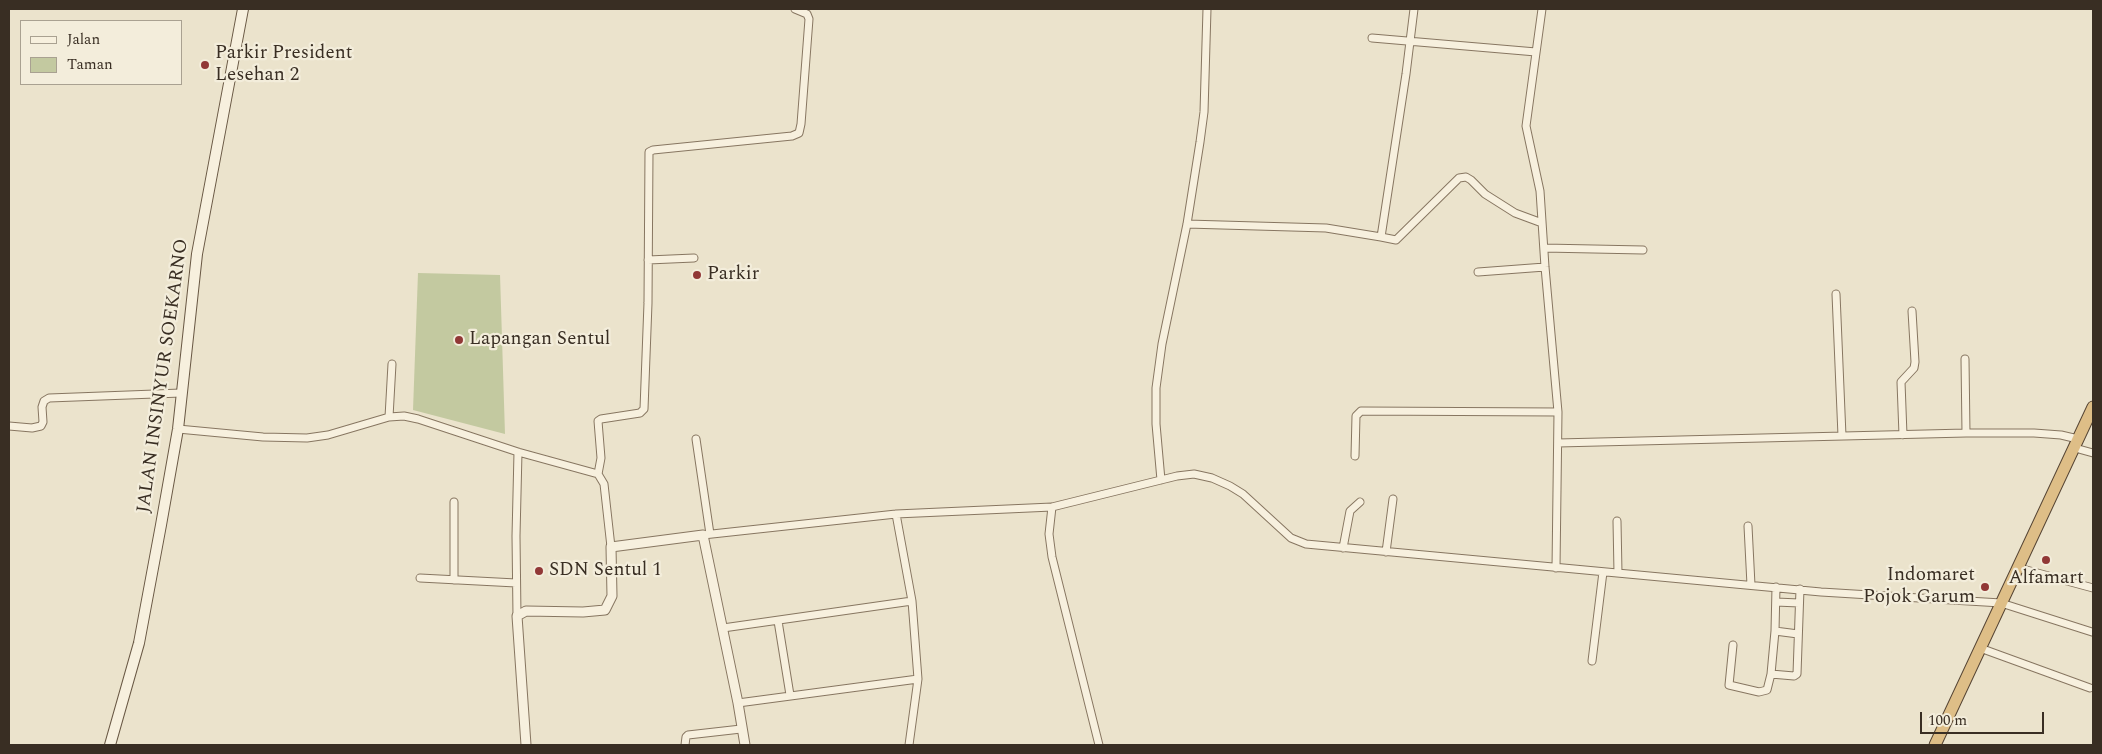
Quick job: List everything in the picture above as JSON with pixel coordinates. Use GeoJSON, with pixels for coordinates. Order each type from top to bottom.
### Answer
{"type":"FeatureCollection","features":[{"type":"Feature","properties":{"kind":"highway"},"geometry":{"type":"LineString","coordinates":[[1935,745],[2093,407]]}},
{"type":"Feature","properties":{"kind":"main road","name":"JALAN INSINYUR SOEKARNO"},"geometry":{"type":"LineString","coordinates":[[110,745],[140,643],[178,429],[197,254],[243,9]]}},
{"type":"Feature","properties":{"kind":"street"},"geometry":{"type":"LineString","coordinates":[[517,616],[526,610],[589,612],[605,610],[612,596],[612,547],[604,484],[598,474],[601,458],[598,421],[640,413],[644,409],[648,260],[648,156],[651,150],[792,136],[801,131],[809,18],[807,14],[795,9]]}},
{"type":"Feature","properties":{"kind":"street"},"geometry":{"type":"LineString","coordinates":[[1161,480],[1156,424],[1156,388],[1162,344],[1187,224],[1204,112],[1207,9]]}},
{"type":"Feature","properties":{"kind":"street"},"geometry":{"type":"LineString","coordinates":[[1381,237],[1414,9]]}},
{"type":"Feature","properties":{"kind":"street"},"geometry":{"type":"LineString","coordinates":[[1542,9],[1526,126],[1539,182],[1558,412],[1556,568]]}},
{"type":"Feature","properties":{"kind":"street"},"geometry":{"type":"LineString","coordinates":[[1372,38],[1536,52]]}},
{"type":"Feature","properties":{"kind":"street"},"geometry":{"type":"LineString","coordinates":[[1187,224],[1326,228],[1396,240],[1454,182],[1466,177],[1472,180],[1484,194],[1498,203],[1515,213],[1542,223]]}},
{"type":"Feature","properties":{"kind":"street"},"geometry":{"type":"LineString","coordinates":[[1544,248],[1643,250]]}},
{"type":"Feature","properties":{"kind":"street"},"geometry":{"type":"LineString","coordinates":[[648,260],[694,258]]}},
{"type":"Feature","properties":{"kind":"street"},"geometry":{"type":"LineString","coordinates":[[1478,272],[1545,267]]}},
{"type":"Feature","properties":{"kind":"street"},"geometry":{"type":"LineString","coordinates":[[1836,294],[1842,436]]}},
{"type":"Feature","properties":{"kind":"street"},"geometry":{"type":"LineString","coordinates":[[1903,434],[1901,382],[1914,368],[1915,362],[1912,311]]}},
{"type":"Feature","properties":{"kind":"street"},"geometry":{"type":"LineString","coordinates":[[1964,359],[1966,433]]}},
{"type":"Feature","properties":{"kind":"street"},"geometry":{"type":"LineString","coordinates":[[389,417],[392,364]]}},
{"type":"Feature","properties":{"kind":"street"},"geometry":{"type":"LineString","coordinates":[[9,426],[38,428],[41,426],[43,422],[42,407],[44,401],[49,398],[181,393]]}},
{"type":"Feature","properties":{"kind":"street"},"geometry":{"type":"LineString","coordinates":[[1355,456],[1356,416],[1361,411],[1558,412]]}},
{"type":"Feature","properties":{"kind":"street"},"geometry":{"type":"LineString","coordinates":[[178,429],[263,437],[307,438],[328,435],[389,417],[404,416],[518,452],[598,474]]}},
{"type":"Feature","properties":{"kind":"street"},"geometry":{"type":"LineString","coordinates":[[1558,443],[1903,434],[2034,433],[2061,435],[2093,453]]}},
{"type":"Feature","properties":{"kind":"street"},"geometry":{"type":"LineString","coordinates":[[696,439],[707,534],[745,745]]}},
{"type":"Feature","properties":{"kind":"street"},"geometry":{"type":"LineString","coordinates":[[518,452],[516,583],[526,745]]}},
{"type":"Feature","properties":{"kind":"street"},"geometry":{"type":"LineString","coordinates":[[612,547],[707,534],[896,514],[1052,507],[1161,480],[1194,474],[1212,478],[1243,494],[1270,520],[1298,542],[1343,548],[1820,592],[2001,603],[2092,632]]}},
{"type":"Feature","properties":{"kind":"street"},"geometry":{"type":"LineString","coordinates":[[1386,552],[1393,499]]}},
{"type":"Feature","properties":{"kind":"street"},"geometry":{"type":"LineString","coordinates":[[454,502],[454,580]]}},
{"type":"Feature","properties":{"kind":"street"},"geometry":{"type":"LineString","coordinates":[[1343,548],[1350,511],[1360,502]]}},
{"type":"Feature","properties":{"kind":"street"},"geometry":{"type":"LineString","coordinates":[[1052,507],[1049,534],[1052,557],[1099,745]]}},
{"type":"Feature","properties":{"kind":"street"},"geometry":{"type":"LineString","coordinates":[[896,514],[912,601],[918,679],[909,745]]}},
{"type":"Feature","properties":{"kind":"street"},"geometry":{"type":"LineString","coordinates":[[1617,521],[1618,573]]}},
{"type":"Feature","properties":{"kind":"street"},"geometry":{"type":"LineString","coordinates":[[1748,526],[1751,585]]}},
{"type":"Feature","properties":{"kind":"street"},"geometry":{"type":"LineString","coordinates":[[2019,568],[2093,588]]}},
{"type":"Feature","properties":{"kind":"street"},"geometry":{"type":"LineString","coordinates":[[1592,661],[1603,572]]}},
{"type":"Feature","properties":{"kind":"street"},"geometry":{"type":"LineString","coordinates":[[420,578],[516,583]]}},
{"type":"Feature","properties":{"kind":"street"},"geometry":{"type":"LineString","coordinates":[[1733,645],[1728,683],[1731,686],[1764,692],[1768,688],[1771,674],[1775,631],[1776,587]]}},
{"type":"Feature","properties":{"kind":"street"},"geometry":{"type":"LineString","coordinates":[[1771,674],[1796,675],[1800,589]]}},
{"type":"Feature","properties":{"kind":"street"},"geometry":{"type":"LineString","coordinates":[[723,628],[912,601]]}},
{"type":"Feature","properties":{"kind":"street"},"geometry":{"type":"LineString","coordinates":[[1776,602],[1800,603]]}},
{"type":"Feature","properties":{"kind":"street"},"geometry":{"type":"LineString","coordinates":[[778,621],[790,695]]}},
{"type":"Feature","properties":{"kind":"street"},"geometry":{"type":"LineString","coordinates":[[1775,631],[1798,634]]}},
{"type":"Feature","properties":{"kind":"street"},"geometry":{"type":"LineString","coordinates":[[1980,648],[2090,688]]}},
{"type":"Feature","properties":{"kind":"street"},"geometry":{"type":"LineString","coordinates":[[738,702],[918,679]]}},
{"type":"Feature","properties":{"kind":"street"},"geometry":{"type":"LineString","coordinates":[[685,745],[688,735],[741,729]]}},
{"type":"Feature","properties":{"kind":"green space","name":"Lapangan Sentul"},"geometry":{"type":"Polygon","coordinates":[[[418,273],[500,275],[505,434],[413,410],[418,273]]]}},
{"type":"Feature","properties":{"kind":"place","name":"Parkir President Lesehan 2"},"geometry":{"type":"Point","coordinates":[205,65]}},
{"type":"Feature","properties":{"kind":"place","name":"Parkir"},"geometry":{"type":"Point","coordinates":[697,275]}},
{"type":"Feature","properties":{"kind":"place","name":"Lapangan Sentul"},"geometry":{"type":"Point","coordinates":[459,340]}},
{"type":"Feature","properties":{"kind":"place","name":"Alfamart"},"geometry":{"type":"Point","coordinates":[2046,560]}},
{"type":"Feature","properties":{"kind":"place","name":"SDN Sentul 1"},"geometry":{"type":"Point","coordinates":[539,571]}},
{"type":"Feature","properties":{"kind":"place","name":"Indomaret Pojok Garum"},"geometry":{"type":"Point","coordinates":[1985,587]}}]}
